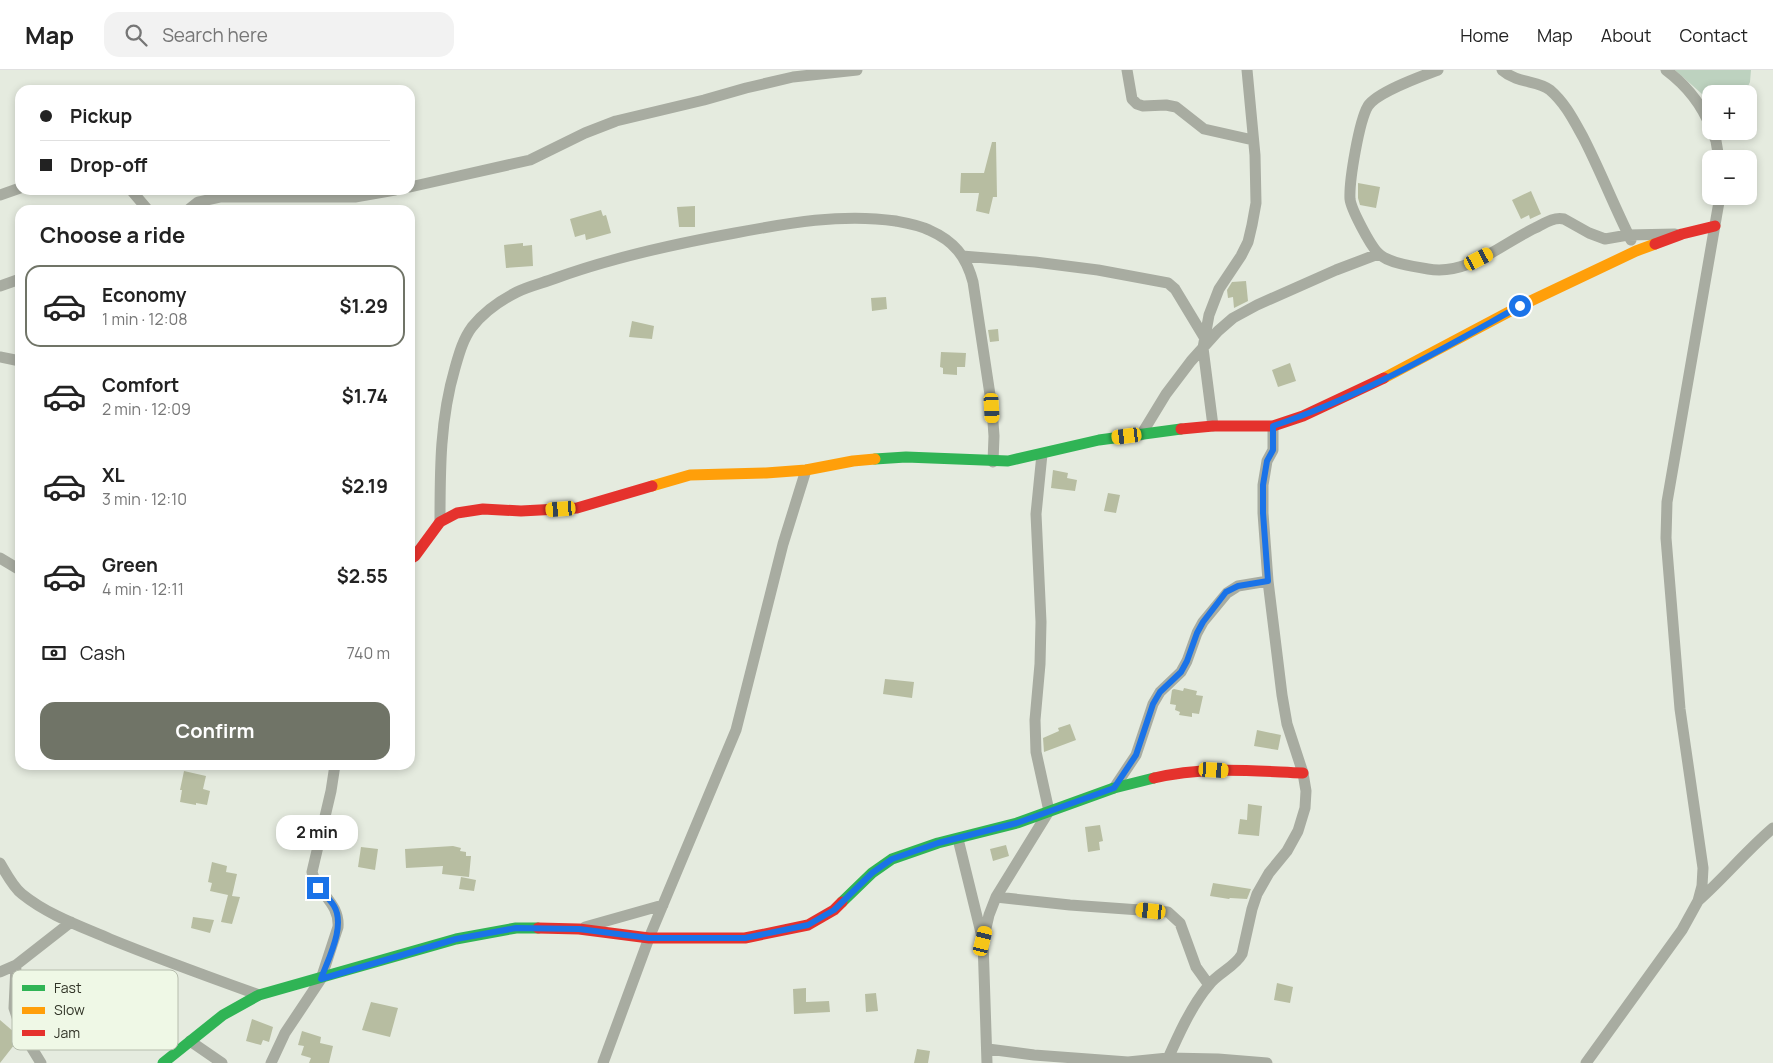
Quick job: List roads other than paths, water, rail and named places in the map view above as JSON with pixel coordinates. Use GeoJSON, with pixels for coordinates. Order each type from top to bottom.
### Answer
{"type":"FeatureCollection","features":[{"type":"Feature","properties":{"kind":"street"},"geometry":{"type":"LineString","coordinates":[[415,186],[530,160],[616,121],[793,78],[857,70]]}},
{"type":"Feature","properties":{"kind":"street"},"geometry":{"type":"LineString","coordinates":[[1127,70],[1132,99],[1137,104],[1142,106],[1166,105],[1176,108],[1204,129],[1253,140]]}},
{"type":"Feature","properties":{"kind":"street"},"geometry":{"type":"LineString","coordinates":[[1203,342],[1219,289],[1248,242],[1256,203],[1255,155],[1247,70]]}},
{"type":"Feature","properties":{"kind":"street"},"geometry":{"type":"LineString","coordinates":[[1438,70],[1417,77],[1377,97],[1368,105],[1362,120],[1355,155],[1350,200],[1356,216],[1378,254],[1409,265],[1429,270],[1446,271],[1464,267],[1528,231],[1552,219],[1559,218],[1598,237],[1615,238],[1628,235],[1682,234]]}},
{"type":"Feature","properties":{"kind":"street"},"geometry":{"type":"LineString","coordinates":[[1502,70],[1518,80],[1548,88],[1568,109],[1590,150],[1636,251]]}},
{"type":"Feature","properties":{"kind":"street"},"geometry":{"type":"LineString","coordinates":[[1666,70],[1678,78],[1702,109]]}},
{"type":"Feature","properties":{"kind":"street"},"geometry":{"type":"LineString","coordinates":[[0,195],[15,190]]}},
{"type":"Feature","properties":{"kind":"street"},"geometry":{"type":"LineString","coordinates":[[135,195],[144,205]]}},
{"type":"Feature","properties":{"kind":"street"},"geometry":{"type":"LineString","coordinates":[[194,205],[198,202],[221,197],[355,197],[366,195]]}},
{"type":"Feature","properties":{"kind":"street"},"geometry":{"type":"LineString","coordinates":[[1586,1063],[1682,930],[1698,901],[1702,886],[1703,868],[1680,709],[1666,538],[1667,502],[1718,205]]}},
{"type":"Feature","properties":{"kind":"street"},"geometry":{"type":"LineString","coordinates":[[440,522],[439,470],[441,437],[449,388],[460,349],[472,328],[489,310],[516,292],[625,256],[699,239],[789,223],[837,218],[880,219],[910,224],[928,229],[948,242],[962,256],[968,265],[973,282],[992,408],[993,462]]}},
{"type":"Feature","properties":{"kind":"street"},"geometry":{"type":"LineString","coordinates":[[415,556],[440,522],[457,513],[483,510],[521,511],[577,508],[690,475],[806,470],[853,461],[906,457],[993,462],[1008,461],[1099,440],[1166,430],[1213,426],[1273,426],[1304,416],[1361,390],[1520,306],[1636,251],[1682,234],[1715,226]]}},
{"type":"Feature","properties":{"kind":"street"},"geometry":{"type":"LineString","coordinates":[[1141,434],[1203,342],[1233,318],[1257,304],[1378,254]]}},
{"type":"Feature","properties":{"kind":"street"},"geometry":{"type":"LineString","coordinates":[[962,256],[1035,262],[1098,270],[1168,283],[1175,289],[1203,342],[1213,426]]}},
{"type":"Feature","properties":{"kind":"street"},"geometry":{"type":"LineString","coordinates":[[0,286],[15,281]]}},
{"type":"Feature","properties":{"kind":"street"},"geometry":{"type":"LineString","coordinates":[[0,357],[15,360]]}},
{"type":"Feature","properties":{"kind":"street"},"geometry":{"type":"LineString","coordinates":[[1167,1061],[1194,1008],[1209,985],[1239,960],[1259,888],[1269,872],[1287,851],[1298,830],[1305,808],[1304,773],[1287,724],[1268,581],[1263,485],[1267,461],[1273,450],[1273,426]]}},
{"type":"Feature","properties":{"kind":"street"},"geometry":{"type":"LineString","coordinates":[[983,941],[989,915],[996,897],[1049,811],[1036,752],[1040,622],[1036,514],[1042,454]]}},
{"type":"Feature","properties":{"kind":"street"},"geometry":{"type":"LineString","coordinates":[[603,1063],[649,938],[736,730],[783,544],[806,470]]}},
{"type":"Feature","properties":{"kind":"street"},"geometry":{"type":"LineString","coordinates":[[0,558],[15,567]]}},
{"type":"Feature","properties":{"kind":"street"},"geometry":{"type":"LineString","coordinates":[[1114,788],[1136,755],[1153,704],[1160,692],[1181,672],[1203,622],[1226,592],[1238,586],[1268,581]]}},
{"type":"Feature","properties":{"kind":"street"},"geometry":{"type":"LineString","coordinates":[[271,1063],[285,1033],[321,979],[336,936],[339,919],[334,906],[314,880],[312,872],[334,770]]}},
{"type":"Feature","properties":{"kind":"street"},"geometry":{"type":"LineString","coordinates":[[163,1063],[223,1015],[259,995],[321,979],[456,939],[516,928],[579,929],[649,938],[745,938],[808,925],[834,910],[872,873],[892,859],[938,843],[1017,823],[1114,788],[1175,773],[1214,770],[1304,773]]}},
{"type":"Feature","properties":{"kind":"street"},"geometry":{"type":"LineString","coordinates":[[1698,901],[1717,885],[1741,858],[1773,828]]}},
{"type":"Feature","properties":{"kind":"street"},"geometry":{"type":"LineString","coordinates":[[958,839],[983,941],[988,1063]]}},
{"type":"Feature","properties":{"kind":"street"},"geometry":{"type":"LineString","coordinates":[[0,863],[20,892],[40,907],[71,922],[189,970],[259,995]]}},
{"type":"Feature","properties":{"kind":"street"},"geometry":{"type":"LineString","coordinates":[[996,897],[1070,905],[1168,912],[1180,924],[1196,967],[1209,985]]}},
{"type":"Feature","properties":{"kind":"street"},"geometry":{"type":"LineString","coordinates":[[579,929],[663,905]]}},
{"type":"Feature","properties":{"kind":"street"},"geometry":{"type":"LineString","coordinates":[[0,972],[16,965],[71,922]]}},
{"type":"Feature","properties":{"kind":"street"},"geometry":{"type":"LineString","coordinates":[[16,965],[16,970]]}},
{"type":"Feature","properties":{"kind":"street"},"geometry":{"type":"LineString","coordinates":[[190,1041],[222,1063]]}},
{"type":"Feature","properties":{"kind":"street"},"geometry":{"type":"LineString","coordinates":[[988,1049],[1034,1055],[1118,1061],[1227,1059],[1267,1063]]}},
{"type":"Feature","properties":{"kind":"street"},"geometry":{"type":"LineString","coordinates":[[32,1050],[41,1063]]}}]}
